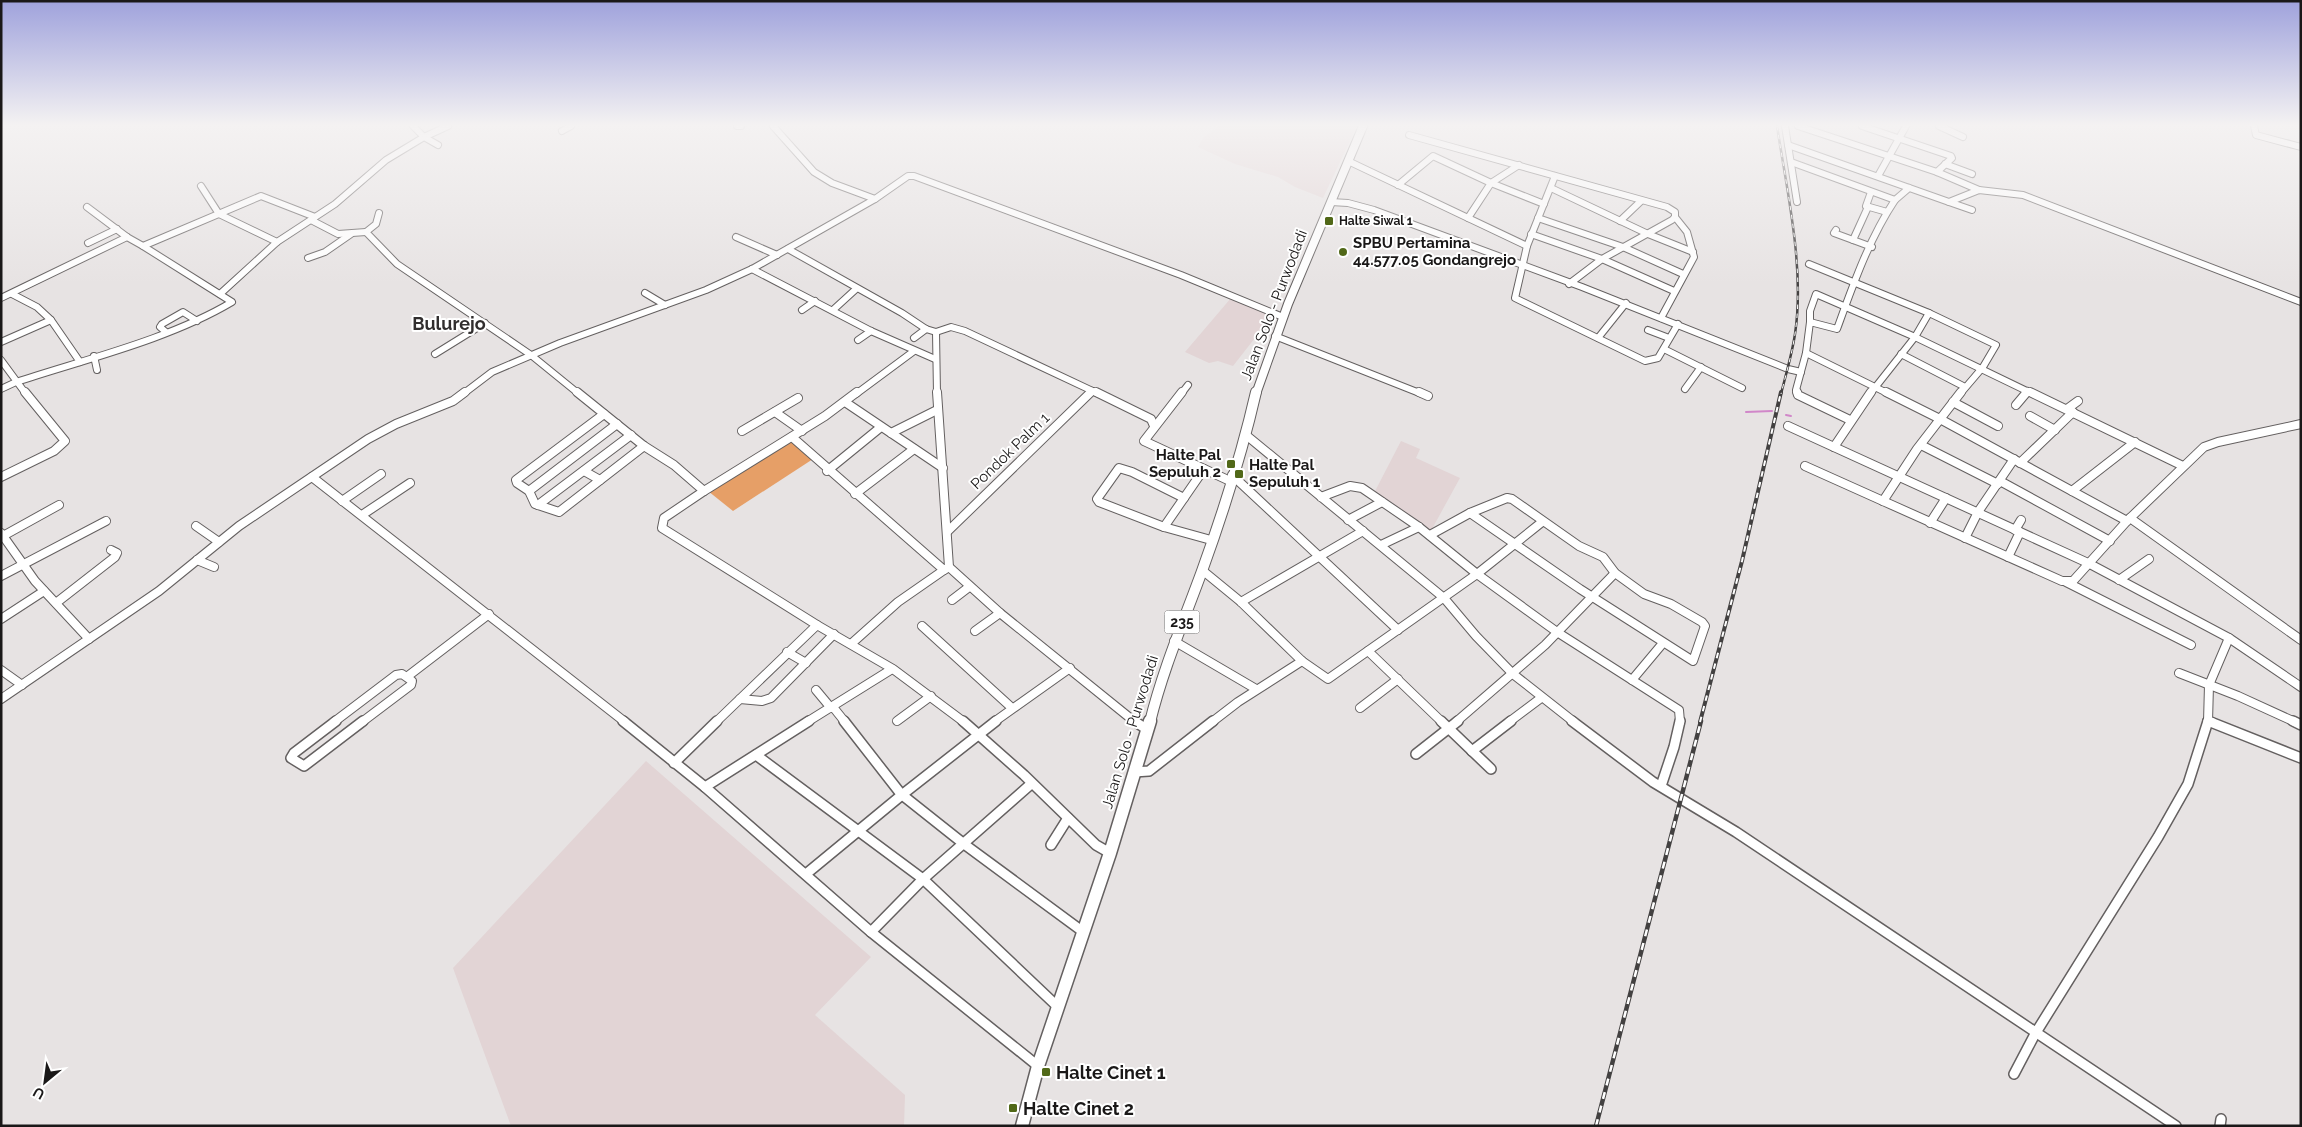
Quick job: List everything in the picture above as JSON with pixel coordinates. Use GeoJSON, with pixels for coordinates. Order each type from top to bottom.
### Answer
{"type":"FeatureCollection","features":[{"type":"Feature","properties":{"kind":"main road","name":"Jalan Solo - Purwodadi"},"geometry":{"type":"LineString","coordinates":[[1024,1125],[1038,1066],[1082,931],[1110,853],[1148,730],[1160,680],[1202,570],[1246,434],[1258,384],[1275,336],[1341,179]]}},
{"type":"Feature","properties":{"kind":"street"},"geometry":{"type":"LineString","coordinates":[[220,294],[277,242],[344,197],[365,179]]}},
{"type":"Feature","properties":{"kind":"street"},"geometry":{"type":"LineString","coordinates":[[826,179],[874,200]]}},
{"type":"Feature","properties":{"kind":"street"},"geometry":{"type":"LineString","coordinates":[[1,699],[159,591],[219,542],[368,439],[396,424],[453,401],[492,372],[752,269],[824,226],[874,200],[904,179]]}},
{"type":"Feature","properties":{"kind":"street"},"geometry":{"type":"LineString","coordinates":[[921,179],[1181,276],[1283,317]]}},
{"type":"Feature","properties":{"kind":"street"},"geometry":{"type":"LineString","coordinates":[[1385,179],[1527,246]]}},
{"type":"Feature","properties":{"kind":"street"},"geometry":{"type":"LineString","coordinates":[[1398,185],[1406,179]]}},
{"type":"Feature","properties":{"kind":"street"},"geometry":{"type":"LineString","coordinates":[[1481,179],[1544,204]]}},
{"type":"Feature","properties":{"kind":"street"},"geometry":{"type":"LineString","coordinates":[[1468,218],[1491,183],[1497,179]]}},
{"type":"Feature","properties":{"kind":"street"},"geometry":{"type":"LineString","coordinates":[[1554,179],[1527,246],[1515,295],[1517,300],[1645,361],[1656,360],[1678,324]]}},
{"type":"Feature","properties":{"kind":"street"},"geometry":{"type":"LineString","coordinates":[[1564,179],[1672,209],[1675,212],[1675,217],[1684,227],[1693,252],[1692,261],[1683,274],[1661,318]]}},
{"type":"Feature","properties":{"kind":"street"},"geometry":{"type":"LineString","coordinates":[[1793,179],[1797,202]]}},
{"type":"Feature","properties":{"kind":"street"},"geometry":{"type":"LineString","coordinates":[[1835,179],[1895,200]]}},
{"type":"Feature","properties":{"kind":"street"},"geometry":{"type":"LineString","coordinates":[[1885,179],[1972,210]]}},
{"type":"Feature","properties":{"kind":"street"},"geometry":{"type":"LineString","coordinates":[[1952,179],[1979,190],[2029,197],[2301,302]]}},
{"type":"Feature","properties":{"kind":"street"},"geometry":{"type":"LineString","coordinates":[[201,186],[219,214],[277,242]]}},
{"type":"Feature","properties":{"kind":"street"},"geometry":{"type":"LineString","coordinates":[[1551,188],[1648,234],[1693,252]]}},
{"type":"Feature","properties":{"kind":"street"},"geometry":{"type":"LineString","coordinates":[[1810,322],[1835,330],[1854,282],[1887,212],[1895,200],[1909,188]]}},
{"type":"Feature","properties":{"kind":"street"},"geometry":{"type":"LineString","coordinates":[[1949,202],[1979,190]]}},
{"type":"Feature","properties":{"kind":"street"},"geometry":{"type":"LineString","coordinates":[[1852,240],[1868,207],[1866,205],[1871,192]]}},
{"type":"Feature","properties":{"kind":"street"},"geometry":{"type":"LineString","coordinates":[[143,246],[261,196],[313,218],[338,234],[366,232],[377,224],[380,219],[379,214]]}},
{"type":"Feature","properties":{"kind":"street"},"geometry":{"type":"LineString","coordinates":[[1620,221],[1641,201]]}},
{"type":"Feature","properties":{"kind":"street"},"geometry":{"type":"LineString","coordinates":[[1331,202],[1365,207],[1569,284],[1626,303],[1788,369],[1801,372]]}},
{"type":"Feature","properties":{"kind":"street"},"geometry":{"type":"LineString","coordinates":[[1,389],[16,382],[198,321],[232,302],[127,237],[87,207]]}},
{"type":"Feature","properties":{"kind":"street"},"geometry":{"type":"LineString","coordinates":[[1868,207],[1887,212]]}},
{"type":"Feature","properties":{"kind":"street"},"geometry":{"type":"LineString","coordinates":[[1569,284],[1602,259],[1675,217]]}},
{"type":"Feature","properties":{"kind":"street"},"geometry":{"type":"LineString","coordinates":[[1538,218],[1623,247],[1683,274]]}},
{"type":"Feature","properties":{"kind":"street"},"geometry":{"type":"LineString","coordinates":[[88,244],[117,229]]}},
{"type":"Feature","properties":{"kind":"street"},"geometry":{"type":"LineString","coordinates":[[1836,230],[1834,233],[1872,247]]}},
{"type":"Feature","properties":{"kind":"street"},"geometry":{"type":"LineString","coordinates":[[366,232],[396,264],[531,355],[644,446],[674,465],[704,491]]}},
{"type":"Feature","properties":{"kind":"street"},"geometry":{"type":"LineString","coordinates":[[308,258],[325,252],[351,234]]}},
{"type":"Feature","properties":{"kind":"street"},"geometry":{"type":"LineString","coordinates":[[1531,234],[1602,259],[1674,291]]}},
{"type":"Feature","properties":{"kind":"street"},"geometry":{"type":"LineString","coordinates":[[1,298],[127,237]]}},
{"type":"Feature","properties":{"kind":"street"},"geometry":{"type":"LineString","coordinates":[[736,237],[777,255]]}},
{"type":"Feature","properties":{"kind":"street"},"geometry":{"type":"LineString","coordinates":[[788,249],[856,289],[902,313],[926,329],[936,332],[954,327],[1144,415],[1151,419],[1154,426]]}},
{"type":"Feature","properties":{"kind":"street"},"geometry":{"type":"LineString","coordinates":[[1809,264],[1928,313],[1996,346],[1981,369],[1953,402],[1921,445],[1883,501]]}},
{"type":"Feature","properties":{"kind":"street"},"geometry":{"type":"LineString","coordinates":[[752,269],[871,331],[936,359]]}},
{"type":"Feature","properties":{"kind":"street"},"geometry":{"type":"LineString","coordinates":[[833,310],[856,289]]}},
{"type":"Feature","properties":{"kind":"street"},"geometry":{"type":"LineString","coordinates":[[645,293],[665,305]]}},
{"type":"Feature","properties":{"kind":"street"},"geometry":{"type":"LineString","coordinates":[[12,294],[37,307],[51,320],[80,362]]}},
{"type":"Feature","properties":{"kind":"street"},"geometry":{"type":"LineString","coordinates":[[1850,420],[1796,393],[1806,353],[1810,311],[1815,294],[1846,305],[2183,466]]}},
{"type":"Feature","properties":{"kind":"street"},"geometry":{"type":"LineString","coordinates":[[802,310],[815,301]]}},
{"type":"Feature","properties":{"kind":"street"},"geometry":{"type":"LineString","coordinates":[[1598,338],[1626,303]]}},
{"type":"Feature","properties":{"kind":"street"},"geometry":{"type":"LineString","coordinates":[[166,332],[160,327],[162,324],[183,312],[198,321]]}},
{"type":"Feature","properties":{"kind":"street"},"geometry":{"type":"LineString","coordinates":[[1834,446],[1850,420],[1914,337],[1928,313]]}},
{"type":"Feature","properties":{"kind":"street"},"geometry":{"type":"LineString","coordinates":[[1,342],[51,320]]}},
{"type":"Feature","properties":{"kind":"street"},"geometry":{"type":"LineString","coordinates":[[435,354],[485,323]]}},
{"type":"Feature","properties":{"kind":"street"},"geometry":{"type":"LineString","coordinates":[[914,338],[926,329]]}},
{"type":"Feature","properties":{"kind":"street"},"geometry":{"type":"LineString","coordinates":[[1648,330],[1669,338]]}},
{"type":"Feature","properties":{"kind":"street"},"geometry":{"type":"LineString","coordinates":[[858,340],[871,331]]}},
{"type":"Feature","properties":{"kind":"street"},"geometry":{"type":"LineString","coordinates":[[936,332],[937,410],[948,531],[947,568]]}},
{"type":"Feature","properties":{"kind":"street"},"geometry":{"type":"LineString","coordinates":[[1275,336],[1428,396]]}},
{"type":"Feature","properties":{"kind":"street"},"geometry":{"type":"LineString","coordinates":[[1664,349],[1742,388]]}},
{"type":"Feature","properties":{"kind":"street"},"geometry":{"type":"LineString","coordinates":[[914,351],[802,431],[704,491],[664,518],[661,525],[665,531],[817,625],[892,668],[931,696],[978,735],[1096,845],[1110,853]]}},
{"type":"Feature","properties":{"kind":"street"},"geometry":{"type":"LineString","coordinates":[[1806,353],[1940,419],[2072,491],[2129,519],[2301,640]]}},
{"type":"Feature","properties":{"kind":"street"},"geometry":{"type":"LineString","coordinates":[[1901,354],[1966,387]]}},
{"type":"Feature","properties":{"kind":"street"},"geometry":{"type":"LineString","coordinates":[[94,356],[97,370]]}},
{"type":"Feature","properties":{"kind":"street"},"geometry":{"type":"LineString","coordinates":[[1,360],[16,382],[65,441],[54,451],[1,478]]}},
{"type":"Feature","properties":{"kind":"street"},"geometry":{"type":"LineString","coordinates":[[1685,389],[1701,367]]}},
{"type":"Feature","properties":{"kind":"street"},"geometry":{"type":"LineString","coordinates":[[1188,385],[1144,439],[1146,444],[1204,469],[1231,478],[1320,556],[1398,630]]}},
{"type":"Feature","properties":{"kind":"street","name":"Pondok Palm 1"},"geometry":{"type":"LineString","coordinates":[[948,531],[1092,391]]}},
{"type":"Feature","properties":{"kind":"street"},"geometry":{"type":"LineString","coordinates":[[2016,405],[2028,391]]}},
{"type":"Feature","properties":{"kind":"street"},"geometry":{"type":"LineString","coordinates":[[742,431],[798,398]]}},
{"type":"Feature","properties":{"kind":"street"},"geometry":{"type":"LineString","coordinates":[[1965,538],[1978,512],[2017,461],[2054,430],[2078,401]]}},
{"type":"Feature","properties":{"kind":"street"},"geometry":{"type":"LineString","coordinates":[[845,402],[942,468]]}},
{"type":"Feature","properties":{"kind":"street"},"geometry":{"type":"LineString","coordinates":[[1953,402],[1998,426]]}},
{"type":"Feature","properties":{"kind":"street"},"geometry":{"type":"LineString","coordinates":[[891,433],[937,410]]}},
{"type":"Feature","properties":{"kind":"street"},"geometry":{"type":"LineString","coordinates":[[776,412],[802,431]]}},
{"type":"Feature","properties":{"kind":"street"},"geometry":{"type":"LineString","coordinates":[[604,414],[516,480],[517,483],[529,491],[534,502],[554,512],[559,512],[644,446]]}},
{"type":"Feature","properties":{"kind":"street"},"geometry":{"type":"LineString","coordinates":[[2030,416],[2054,430]]}},
{"type":"Feature","properties":{"kind":"street"},"geometry":{"type":"LineString","coordinates":[[529,491],[617,424]]}},
{"type":"Feature","properties":{"kind":"street"},"geometry":{"type":"LineString","coordinates":[[2066,582],[2073,580],[2129,519],[2201,449],[2218,442],[2301,424]]}},
{"type":"Feature","properties":{"kind":"street"},"geometry":{"type":"LineString","coordinates":[[1788,426],[2088,563],[2229,638],[2301,687]]}},
{"type":"Feature","properties":{"kind":"street"},"geometry":{"type":"LineString","coordinates":[[827,470],[881,428]]}},
{"type":"Feature","properties":{"kind":"street"},"geometry":{"type":"LineString","coordinates":[[1246,434],[1444,598],[1476,636],[1513,674],[1610,751],[1661,786],[1736,832],[2176,1126]]}},
{"type":"Feature","properties":{"kind":"street"},"geometry":{"type":"LineString","coordinates":[[538,505],[631,435]]}},
{"type":"Feature","properties":{"kind":"street"},"geometry":{"type":"LineString","coordinates":[[792,437],[909,542],[947,568],[1137,724],[1148,730]]}},
{"type":"Feature","properties":{"kind":"street"},"geometry":{"type":"LineString","coordinates":[[2072,491],[2135,442]]}},
{"type":"Feature","properties":{"kind":"street"},"geometry":{"type":"LineString","coordinates":[[1921,445],[2110,541]]}},
{"type":"Feature","properties":{"kind":"street"},"geometry":{"type":"LineString","coordinates":[[855,494],[914,449]]}},
{"type":"Feature","properties":{"kind":"street"},"geometry":{"type":"LineString","coordinates":[[554,452],[568,461]]}},
{"type":"Feature","properties":{"kind":"street"},"geometry":{"type":"LineString","coordinates":[[1805,466],[2066,582],[2191,644]]}},
{"type":"Feature","properties":{"kind":"street"},"geometry":{"type":"LineString","coordinates":[[1184,498],[1122,468],[1117,470],[1098,496],[1099,502],[1164,527],[1211,540]]}},
{"type":"Feature","properties":{"kind":"street"},"geometry":{"type":"LineString","coordinates":[[1164,527],[1204,469]]}},
{"type":"Feature","properties":{"kind":"street"},"geometry":{"type":"LineString","coordinates":[[584,471],[600,480]]}},
{"type":"Feature","properties":{"kind":"street"},"geometry":{"type":"LineString","coordinates":[[342,501],[381,474]]}},
{"type":"Feature","properties":{"kind":"street"},"geometry":{"type":"LineString","coordinates":[[312,477],[489,614],[705,787],[871,932],[1038,1066]]}},
{"type":"Feature","properties":{"kind":"street"},"geometry":{"type":"LineString","coordinates":[[362,515],[410,483]]}},
{"type":"Feature","properties":{"kind":"street"},"geometry":{"type":"LineString","coordinates":[[1321,497],[1355,485],[1430,535],[1477,574],[1557,632],[1681,712],[1680,726],[1661,786]]}},
{"type":"Feature","properties":{"kind":"street"},"geometry":{"type":"LineString","coordinates":[[1430,535],[1470,513],[1510,498],[1579,546],[1603,557],[1615,573],[1644,594],[1671,604],[1704,624],[1693,661],[1514,546],[1470,513]]}},
{"type":"Feature","properties":{"kind":"street"},"geometry":{"type":"LineString","coordinates":[[1930,523],[1946,498]]}},
{"type":"Feature","properties":{"kind":"street"},"geometry":{"type":"LineString","coordinates":[[1348,520],[1382,502]]}},
{"type":"Feature","properties":{"kind":"street"},"geometry":{"type":"LineString","coordinates":[[59,505],[2,535],[22,565],[89,639]]}},
{"type":"Feature","properties":{"kind":"street"},"geometry":{"type":"LineString","coordinates":[[2008,557],[2021,520]]}},
{"type":"Feature","properties":{"kind":"street"},"geometry":{"type":"LineString","coordinates":[[1,576],[106,521]]}},
{"type":"Feature","properties":{"kind":"street"},"geometry":{"type":"LineString","coordinates":[[1202,570],[1241,602],[1302,661],[1328,679],[1477,574],[1542,522]]}},
{"type":"Feature","properties":{"kind":"street"},"geometry":{"type":"LineString","coordinates":[[196,526],[219,542]]}},
{"type":"Feature","properties":{"kind":"street"},"geometry":{"type":"LineString","coordinates":[[1381,545],[1419,527]]}},
{"type":"Feature","properties":{"kind":"street"},"geometry":{"type":"LineString","coordinates":[[1241,602],[1363,531]]}},
{"type":"Feature","properties":{"kind":"street"},"geometry":{"type":"LineString","coordinates":[[56,603],[115,558],[117,553],[111,550]]}},
{"type":"Feature","properties":{"kind":"street"},"geometry":{"type":"LineString","coordinates":[[197,560],[214,567]]}},
{"type":"Feature","properties":{"kind":"street"},"geometry":{"type":"LineString","coordinates":[[2119,580],[2142,562],[2149,560]]}},
{"type":"Feature","properties":{"kind":"street"},"geometry":{"type":"LineString","coordinates":[[851,644],[898,602],[947,568]]}},
{"type":"Feature","properties":{"kind":"street"},"geometry":{"type":"LineString","coordinates":[[1416,754],[1513,674],[1593,598],[1615,573]]}},
{"type":"Feature","properties":{"kind":"street"},"geometry":{"type":"LineString","coordinates":[[952,600],[969,587]]}},
{"type":"Feature","properties":{"kind":"street"},"geometry":{"type":"LineString","coordinates":[[1,619],[44,591]]}},
{"type":"Feature","properties":{"kind":"street"},"geometry":{"type":"LineString","coordinates":[[975,631],[1000,613]]}},
{"type":"Feature","properties":{"kind":"street"},"geometry":{"type":"LineString","coordinates":[[408,676],[489,614]]}},
{"type":"Feature","properties":{"kind":"street"},"geometry":{"type":"LineString","coordinates":[[674,763],[817,625]]}},
{"type":"Feature","properties":{"kind":"street"},"geometry":{"type":"LineString","coordinates":[[922,626],[1012,708]]}},
{"type":"Feature","properties":{"kind":"street"},"geometry":{"type":"LineString","coordinates":[[740,699],[766,701],[834,634]]}},
{"type":"Feature","properties":{"kind":"street"},"geometry":{"type":"LineString","coordinates":[[2014,1074],[2036,1034],[2122,892],[2158,837],[2188,784],[2208,721],[2209,685],[2229,638]]}},
{"type":"Feature","properties":{"kind":"street"},"geometry":{"type":"LineString","coordinates":[[1174,641],[1256,689]]}},
{"type":"Feature","properties":{"kind":"street"},"geometry":{"type":"LineString","coordinates":[[1632,680],[1663,643]]}},
{"type":"Feature","properties":{"kind":"street"},"geometry":{"type":"LineString","coordinates":[[1368,651],[1491,769]]}},
{"type":"Feature","properties":{"kind":"street"},"geometry":{"type":"LineString","coordinates":[[787,652],[806,663]]}},
{"type":"Feature","properties":{"kind":"street"},"geometry":{"type":"LineString","coordinates":[[1134,772],[1149,771],[1256,689],[1302,661]]}},
{"type":"Feature","properties":{"kind":"street"},"geometry":{"type":"LineString","coordinates":[[705,787],[892,668]]}},
{"type":"Feature","properties":{"kind":"street"},"geometry":{"type":"LineString","coordinates":[[806,874],[901,794],[1012,708],[1070,668]]}},
{"type":"Feature","properties":{"kind":"street"},"geometry":{"type":"LineString","coordinates":[[1,670],[22,685]]}},
{"type":"Feature","properties":{"kind":"street"},"geometry":{"type":"LineString","coordinates":[[2179,673],[2238,696],[2301,725]]}},
{"type":"Feature","properties":{"kind":"street"},"geometry":{"type":"LineString","coordinates":[[396,675],[408,676],[412,680],[411,685],[304,766],[291,758],[294,753],[396,675]]}},
{"type":"Feature","properties":{"kind":"street"},"geometry":{"type":"LineString","coordinates":[[1360,708],[1398,679]]}},
{"type":"Feature","properties":{"kind":"street"},"geometry":{"type":"LineString","coordinates":[[816,690],[832,707],[901,794],[964,844],[1082,931]]}},
{"type":"Feature","properties":{"kind":"street"},"geometry":{"type":"LineString","coordinates":[[896,721],[931,696]]}},
{"type":"Feature","properties":{"kind":"street"},"geometry":{"type":"LineString","coordinates":[[1472,751],[1541,698]]}},
{"type":"Feature","properties":{"kind":"street"},"geometry":{"type":"LineString","coordinates":[[343,716],[356,727]]}},
{"type":"Feature","properties":{"kind":"street"},"geometry":{"type":"LineString","coordinates":[[2208,721],[2234,733],[2301,758]]}},
{"type":"Feature","properties":{"kind":"street"},"geometry":{"type":"LineString","coordinates":[[756,756],[858,829],[923,879],[1058,1007]]}},
{"type":"Feature","properties":{"kind":"street"},"geometry":{"type":"LineString","coordinates":[[871,932],[923,879],[1031,784]]}},
{"type":"Feature","properties":{"kind":"street"},"geometry":{"type":"LineString","coordinates":[[1051,845],[1068,818]]}},
{"type":"Feature","properties":{"kind":"shaded area"},"geometry":{"type":"Polygon","coordinates":[[[1281,179],[1332,179],[1323,198],[1295,187],[1281,179]]]}},
{"type":"Feature","properties":{"kind":"shaded area"},"geometry":{"type":"Polygon","coordinates":[[[1231,298],[1273,315],[1233,366],[1218,361],[1209,363],[1185,352],[1231,298]]]}},
{"type":"Feature","properties":{"kind":"shaded area"},"geometry":{"type":"Polygon","coordinates":[[[792,440],[813,459],[733,511],[708,491],[792,440]]]}},
{"type":"Feature","properties":{"kind":"shaded area"},"geometry":{"type":"Polygon","coordinates":[[[1401,441],[1420,449],[1416,458],[1460,478],[1427,538],[1372,497],[1401,441]]]}},
{"type":"Feature","properties":{"kind":"shaded area"},"geometry":{"type":"Polygon","coordinates":[[[646,761],[871,957],[815,1015],[905,1095],[904,1126],[511,1126],[453,968],[646,761]]]}},
{"type":"Feature","properties":{"kind":"waterway"},"geometry":{"type":"LineString","coordinates":[[1746,412],[1772,411]]}},
{"type":"Feature","properties":{"kind":"waterway"},"geometry":{"type":"LineString","coordinates":[[1786,415],[1791,416]]}},
{"type":"Feature","properties":{"kind":"railway"},"geometry":{"type":"LineString","coordinates":[[1781,394],[1791,356],[1798,309],[1794,230],[1786,179]]}},
{"type":"Feature","properties":{"kind":"railway"},"geometry":{"type":"LineString","coordinates":[[1700,722],[1742,561],[1781,392]]}},
{"type":"Feature","properties":{"kind":"railway"},"geometry":{"type":"LineString","coordinates":[[1596,1126],[1701,721]]}},
{"type":"Feature","properties":{"kind":"place","name":"Halte Siwal 1"},"geometry":{"type":"Point","coordinates":[1329,221]}},
{"type":"Feature","properties":{"kind":"place","name":"SPBU Pertamina 44.577.05 Gondangrejo"},"geometry":{"type":"Point","coordinates":[1343,252]}},
{"type":"Feature","properties":{"kind":"place","name":"Halte Pal Sepuluh 2"},"geometry":{"type":"Point","coordinates":[1231,464]}},
{"type":"Feature","properties":{"kind":"place","name":"Halte Pal Sepuluh 1"},"geometry":{"type":"Point","coordinates":[1239,474]}},
{"type":"Feature","properties":{"kind":"place","name":"Halte Cinet 1"},"geometry":{"type":"Point","coordinates":[1046,1072]}},
{"type":"Feature","properties":{"kind":"place","name":"Halte Cinet 2"},"geometry":{"type":"Point","coordinates":[1013,1108]}},
{"type":"Feature","properties":{"kind":"district","name":"Bulurejo"},"geometry":{"type":"Point","coordinates":[449,323]}}]}
